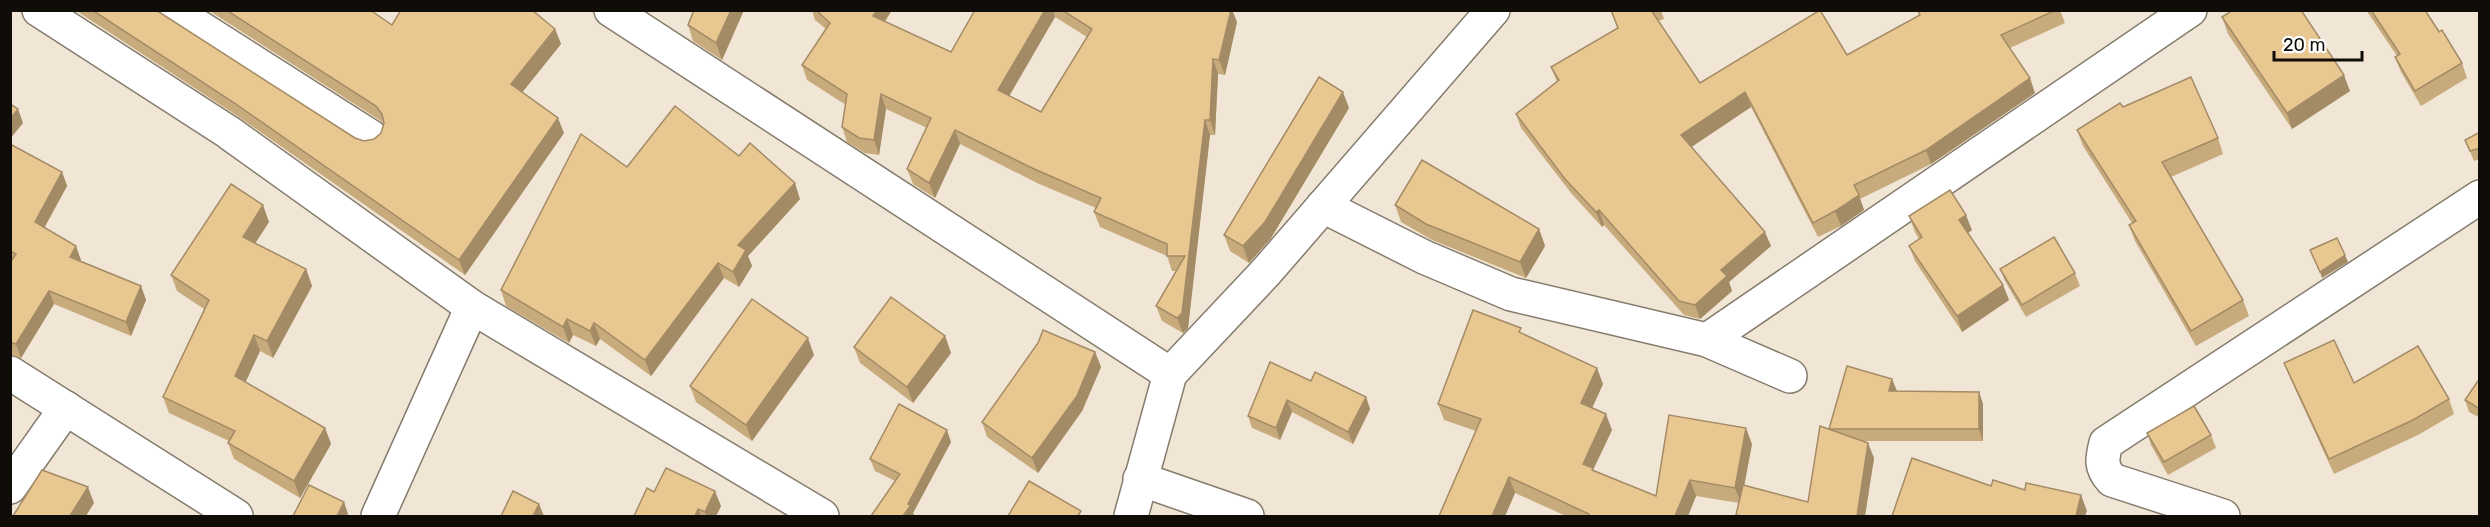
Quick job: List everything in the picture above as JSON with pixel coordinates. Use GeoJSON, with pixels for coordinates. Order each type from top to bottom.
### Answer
{"type":"FeatureCollection","features":[{"type":"Feature","properties":{"kind":"street"},"geometry":{"type":"LineString","coordinates":[[39,10],[228,132],[472,307],[822,516]]}},
{"type":"Feature","properties":{"kind":"street"},"geometry":{"type":"LineString","coordinates":[[172,10],[371,137]]}},
{"type":"Feature","properties":{"kind":"street"},"geometry":{"type":"LineString","coordinates":[[611,10],[1170,374]]}},
{"type":"Feature","properties":{"kind":"street"},"geometry":{"type":"LineString","coordinates":[[1131,516],[1170,374],[1266,272],[1493,10]]}},
{"type":"Feature","properties":{"kind":"street"},"geometry":{"type":"LineString","coordinates":[[1707,340],[2190,10]]}},
{"type":"Feature","properties":{"kind":"street"},"geometry":{"type":"LineString","coordinates":[[2223,516],[2112,480],[2105,472],[2101,461],[2106,443],[2480,197]]}},
{"type":"Feature","properties":{"kind":"street"},"geometry":{"type":"LineString","coordinates":[[1323,206],[1424,257],[1511,294],[1707,340],[1790,376]]}},
{"type":"Feature","properties":{"kind":"street"},"geometry":{"type":"LineString","coordinates":[[378,516],[472,307]]}},
{"type":"Feature","properties":{"kind":"street"},"geometry":{"type":"LineString","coordinates":[[10,373],[236,516]]}},
{"type":"Feature","properties":{"kind":"street"},"geometry":{"type":"LineString","coordinates":[[10,487],[66,408]]}},
{"type":"Feature","properties":{"kind":"street"},"geometry":{"type":"LineString","coordinates":[[1140,479],[1247,516]]}},
{"type":"Feature","properties":{"kind":"building"},"geometry":{"type":"Polygon","coordinates":[[[92,10],[156,10],[355,138],[364,141],[374,139],[381,133],[384,123],[382,114],[376,106],[226,10],[370,10],[392,25],[401,10],[532,10],[555,29],[511,84],[558,118],[459,260],[233,102],[92,10]]]}},
{"type":"Feature","properties":{"kind":"building"},"geometry":{"type":"Polygon","coordinates":[[[694,10],[731,10],[716,43],[688,25],[694,10]]]}},
{"type":"Feature","properties":{"kind":"building"},"geometry":{"type":"Polygon","coordinates":[[[816,10],[877,10],[873,16],[951,52],[975,10],[1045,10],[998,90],[1041,112],[1092,29],[1062,10],[1231,10],[1219,60],[1213,59],[1210,120],[1205,120],[1182,313],[1177,318],[1156,306],[1185,256],[1167,256],[1167,244],[1094,212],[1101,198],[1032,168],[955,130],[929,183],[907,169],[931,118],[881,94],[874,140],[859,138],[842,127],[847,94],[802,65],[830,23],[816,10]]]}},
{"type":"Feature","properties":{"kind":"building"},"geometry":{"type":"Polygon","coordinates":[[[1611,10],[1651,10],[1700,83],[1820,10],[1847,55],[1920,15],[1919,10],[2056,10],[2001,35],[2030,78],[1926,150],[1854,185],[1859,195],[1813,223],[1745,92],[1681,135],[1765,232],[1721,270],[1727,276],[1695,305],[1679,301],[1599,210],[1596,212],[1565,179],[1516,114],[1559,80],[1551,67],[1618,28],[1611,10]]]}},
{"type":"Feature","properties":{"kind":"building"},"geometry":{"type":"Polygon","coordinates":[[[2233,10],[2301,10],[2344,75],[2287,113],[2222,17],[2233,10]]]}},
{"type":"Feature","properties":{"kind":"building"},"geometry":{"type":"Polygon","coordinates":[[[2371,10],[2425,10],[2439,32],[2442,30],[2462,63],[2415,91],[2395,57],[2400,54],[2371,10]]]}},
{"type":"Feature","properties":{"kind":"building"},"geometry":{"type":"Polygon","coordinates":[[[1319,77],[1343,92],[1265,222],[1243,246],[1224,235],[1319,77]]]}},
{"type":"Feature","properties":{"kind":"building"},"geometry":{"type":"Polygon","coordinates":[[[2191,77],[2218,138],[2162,162],[2243,300],[2191,331],[2129,225],[2136,221],[2077,130],[2120,103],[2123,107],[2191,77]]]}},
{"type":"Feature","properties":{"kind":"building"},"geometry":{"type":"Polygon","coordinates":[[[10,104],[18,109],[10,119],[10,104]]]}},
{"type":"Feature","properties":{"kind":"building"},"geometry":{"type":"Polygon","coordinates":[[[675,106],[739,156],[750,143],[795,183],[738,245],[746,250],[733,272],[718,263],[645,360],[594,323],[590,331],[567,319],[563,327],[501,290],[581,134],[627,167],[675,106]]]}},
{"type":"Feature","properties":{"kind":"building"},"geometry":{"type":"Polygon","coordinates":[[[2480,132],[2480,148],[2470,151],[2465,140],[2480,132]]]}},
{"type":"Feature","properties":{"kind":"building"},"geometry":{"type":"Polygon","coordinates":[[[10,144],[62,172],[35,222],[76,246],[70,257],[141,286],[126,322],[49,291],[16,344],[10,342],[10,263],[16,254],[10,251],[10,144]]]}},
{"type":"Feature","properties":{"kind":"building"},"geometry":{"type":"Polygon","coordinates":[[[1422,160],[1539,229],[1520,262],[1426,224],[1395,205],[1422,160]]]}},
{"type":"Feature","properties":{"kind":"building"},"geometry":{"type":"Polygon","coordinates":[[[231,184],[263,205],[243,237],[306,269],[267,341],[254,335],[235,376],[325,428],[294,481],[228,443],[235,431],[163,397],[209,300],[171,275],[231,184]]]}},
{"type":"Feature","properties":{"kind":"building"},"geometry":{"type":"Polygon","coordinates":[[[1950,190],[1966,215],[1959,220],[2003,285],[1957,316],[1909,246],[1922,237],[1909,216],[1950,190]]]}},
{"type":"Feature","properties":{"kind":"building"},"geometry":{"type":"Polygon","coordinates":[[[2054,237],[2075,273],[2022,305],[2000,269],[2054,237]]]}},
{"type":"Feature","properties":{"kind":"building"},"geometry":{"type":"Polygon","coordinates":[[[2337,238],[2345,255],[2320,272],[2310,250],[2337,238]]]}},
{"type":"Feature","properties":{"kind":"building"},"geometry":{"type":"Polygon","coordinates":[[[891,297],[945,336],[907,387],[854,347],[891,297]]]}},
{"type":"Feature","properties":{"kind":"building"},"geometry":{"type":"Polygon","coordinates":[[[752,299],[808,338],[746,425],[690,386],[752,299]]]}},
{"type":"Feature","properties":{"kind":"building"},"geometry":{"type":"Polygon","coordinates":[[[1473,310],[1521,328],[1519,332],[1597,368],[1581,403],[1606,414],[1583,464],[1593,468],[1592,470],[1656,496],[1669,415],[1746,428],[1735,488],[1690,480],[1675,516],[1588,516],[1589,514],[1509,477],[1492,516],[1439,516],[1481,419],[1438,404],[1473,310]]]}},
{"type":"Feature","properties":{"kind":"building"},"geometry":{"type":"Polygon","coordinates":[[[1043,330],[1095,352],[1077,396],[1032,458],[982,422],[1038,343],[1043,330]]]}},
{"type":"Feature","properties":{"kind":"building"},"geometry":{"type":"Polygon","coordinates":[[[2334,340],[2354,383],[2418,346],[2449,399],[2413,420],[2329,459],[2284,363],[2334,340]]]}},
{"type":"Feature","properties":{"kind":"building"},"geometry":{"type":"Polygon","coordinates":[[[1270,362],[1311,381],[1315,372],[1366,397],[1348,432],[1287,400],[1276,428],[1248,416],[1270,362]]]}},
{"type":"Feature","properties":{"kind":"building"},"geometry":{"type":"Polygon","coordinates":[[[1847,366],[1892,379],[1889,391],[1979,392],[1979,429],[1829,429],[1847,366]]]}},
{"type":"Feature","properties":{"kind":"building"},"geometry":{"type":"Polygon","coordinates":[[[2480,378],[2480,409],[2465,400],[2480,378]]]}},
{"type":"Feature","properties":{"kind":"building"},"geometry":{"type":"Polygon","coordinates":[[[899,404],[947,430],[908,504],[911,505],[903,516],[871,516],[900,474],[870,459],[899,404]]]}},
{"type":"Feature","properties":{"kind":"building"},"geometry":{"type":"Polygon","coordinates":[[[2194,406],[2211,435],[2164,462],[2147,433],[2194,406]]]}},
{"type":"Feature","properties":{"kind":"building"},"geometry":{"type":"Polygon","coordinates":[[[1820,426],[1868,443],[1857,516],[1736,515],[1743,485],[1808,502],[1820,426]]]}},
{"type":"Feature","properties":{"kind":"building"},"geometry":{"type":"Polygon","coordinates":[[[1912,458],[1991,486],[1993,480],[2025,490],[2026,483],[2081,495],[2076,516],[1892,516],[1912,458]]]}},
{"type":"Feature","properties":{"kind":"building"},"geometry":{"type":"Polygon","coordinates":[[[666,468],[715,491],[705,512],[698,509],[695,516],[634,516],[647,488],[654,492],[666,468]]]}},
{"type":"Feature","properties":{"kind":"building"},"geometry":{"type":"Polygon","coordinates":[[[42,470],[88,487],[70,516],[13,516],[42,470]]]}},
{"type":"Feature","properties":{"kind":"building"},"geometry":{"type":"Polygon","coordinates":[[[1029,481],[1081,511],[1078,516],[1008,516],[1029,481]]]}},
{"type":"Feature","properties":{"kind":"building"},"geometry":{"type":"Polygon","coordinates":[[[309,485],[344,502],[337,516],[293,516],[309,485]]]}},
{"type":"Feature","properties":{"kind":"building"},"geometry":{"type":"Polygon","coordinates":[[[513,491],[539,504],[533,516],[501,516],[513,491]]]}}]}
